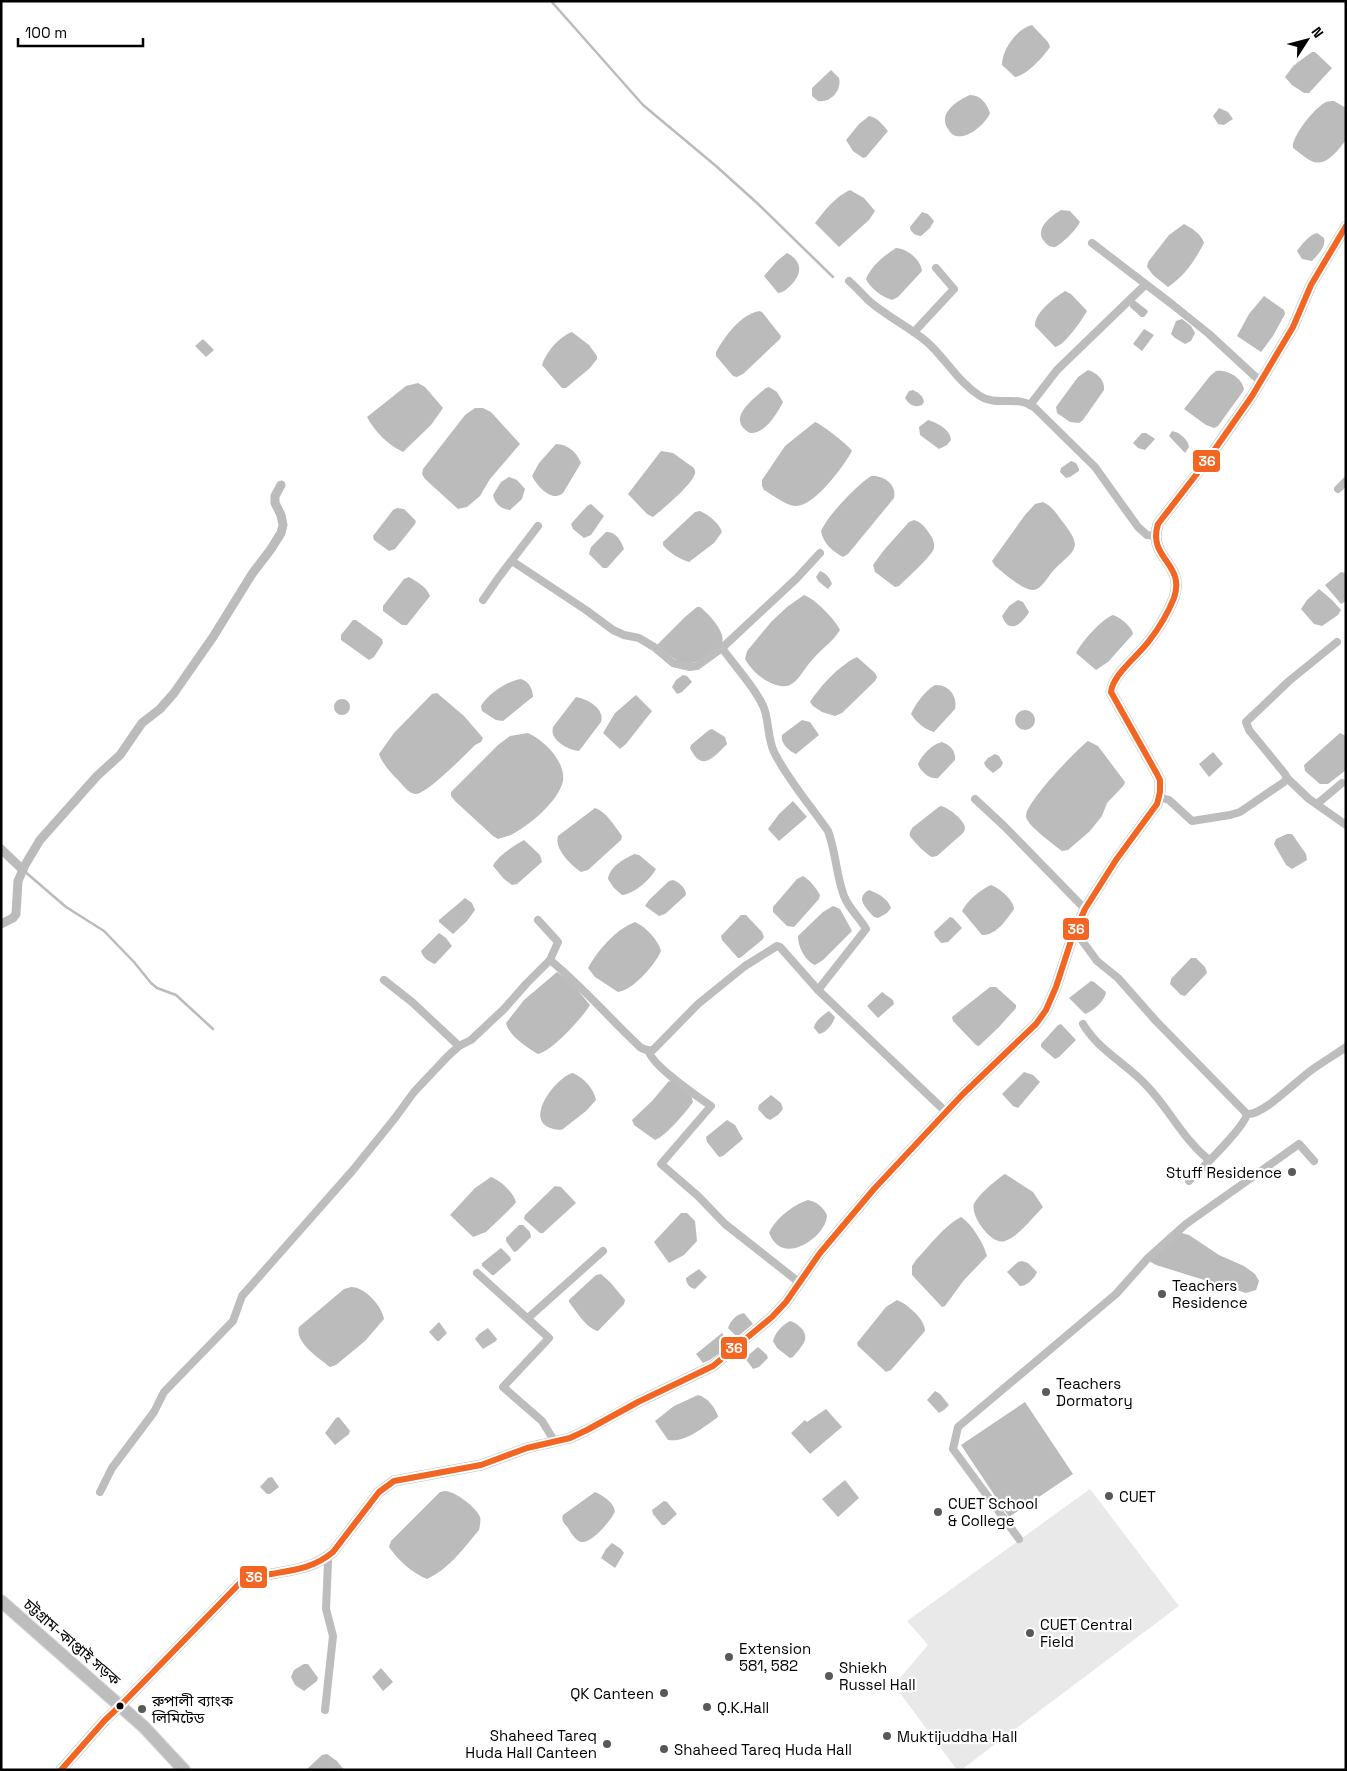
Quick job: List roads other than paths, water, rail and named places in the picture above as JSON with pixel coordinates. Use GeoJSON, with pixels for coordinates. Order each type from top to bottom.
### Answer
{"type":"FeatureCollection","features":[{"type":"Feature","properties":{"kind":"main road"},"geometry":{"type":"LineString","coordinates":[[61,1770],[104,1720],[120,1706],[240,1582],[251,1577],[308,1567],[326,1558],[333,1552],[379,1492],[394,1481],[481,1465],[527,1448],[556,1442],[587,1430],[638,1402],[713,1366],[772,1317],[786,1302],[820,1253],[874,1189],[946,1112],[1036,1024],[1052,998],[1075,931],[1085,909],[1116,860],[1154,811],[1159,797],[1160,785],[1157,774],[1111,692],[1113,682],[1150,640],[1174,597],[1176,588],[1175,573],[1157,546],[1155,536],[1161,520],[1206,462],[1261,382],[1293,327],[1311,285],[1346,226]]}},
{"type":"Feature","properties":{"kind":"main road","name":"চট্টগ্রাম-কাপ্তাই সড়ক"},"geometry":{"type":"LineString","coordinates":[[1,1601],[144,1727],[184,1770]]}},
{"type":"Feature","properties":{"kind":"street"},"geometry":{"type":"LineString","coordinates":[[1092,243],[1209,334],[1261,382]]}},
{"type":"Feature","properties":{"kind":"street"},"geometry":{"type":"LineString","coordinates":[[914,332],[954,289],[936,268]]}},
{"type":"Feature","properties":{"kind":"street"},"geometry":{"type":"LineString","coordinates":[[849,281],[869,301],[928,344],[955,374],[980,396],[988,400],[1010,400],[1030,404],[1095,467],[1138,527],[1147,535],[1155,536]]}},
{"type":"Feature","properties":{"kind":"street"},"geometry":{"type":"LineString","coordinates":[[1030,404],[1062,365],[1145,285]]}},
{"type":"Feature","properties":{"kind":"street"},"geometry":{"type":"LineString","coordinates":[[1338,489],[1346,481]]}},
{"type":"Feature","properties":{"kind":"street"},"geometry":{"type":"LineString","coordinates":[[483,600],[538,526]]}},
{"type":"Feature","properties":{"kind":"street"},"geometry":{"type":"LineString","coordinates":[[512,561],[613,630],[647,642],[673,663],[683,666],[697,666],[722,648],[797,578],[820,553]]}},
{"type":"Feature","properties":{"kind":"street"},"geometry":{"type":"LineString","coordinates":[[1337,642],[1289,681],[1246,722],[1249,730],[1287,778],[1316,804],[1346,825]]}},
{"type":"Feature","properties":{"kind":"street"},"geometry":{"type":"LineString","coordinates":[[722,648],[765,709],[769,740],[780,762],[828,831],[833,844],[837,871],[844,897],[866,929],[818,990]]}},
{"type":"Feature","properties":{"kind":"street"},"geometry":{"type":"LineString","coordinates":[[1159,797],[1169,800],[1192,821],[1240,812],[1287,778]]}},
{"type":"Feature","properties":{"kind":"street"},"geometry":{"type":"LineString","coordinates":[[1316,804],[1342,783]]}},
{"type":"Feature","properties":{"kind":"street"},"geometry":{"type":"LineString","coordinates":[[975,800],[1004,826],[1085,909]]}},
{"type":"Feature","properties":{"kind":"street"},"geometry":{"type":"LineString","coordinates":[[100,1492],[112,1468],[154,1412],[164,1392],[233,1321],[242,1296],[353,1170],[414,1092],[459,1046],[471,1040],[504,1009],[550,960],[558,942],[538,920]]}},
{"type":"Feature","properties":{"kind":"street"},"geometry":{"type":"LineString","coordinates":[[1075,931],[1097,961],[1118,978],[1156,1021],[1247,1114],[1252,1115],[1269,1105],[1312,1069],[1346,1048]]}},
{"type":"Feature","properties":{"kind":"street"},"geometry":{"type":"LineString","coordinates":[[550,960],[574,979],[640,1047],[649,1051],[653,1050],[698,1004],[745,966],[777,946],[780,947],[818,990],[946,1112]]}},
{"type":"Feature","properties":{"kind":"street"},"geometry":{"type":"LineString","coordinates":[[384,980],[412,1002],[459,1046]]}},
{"type":"Feature","properties":{"kind":"street"},"geometry":{"type":"LineString","coordinates":[[1083,1024],[1096,1042],[1147,1086],[1195,1148],[1209,1160]]}},
{"type":"Feature","properties":{"kind":"street"},"geometry":{"type":"LineString","coordinates":[[649,1051],[650,1056],[669,1075],[711,1106],[661,1164],[698,1196],[725,1224],[800,1283]]}},
{"type":"Feature","properties":{"kind":"street"},"geometry":{"type":"LineString","coordinates":[[1190,1181],[1238,1129],[1246,1119],[1247,1114]]}},
{"type":"Feature","properties":{"kind":"street"},"geometry":{"type":"LineString","coordinates":[[1019,1539],[953,1449],[958,1426],[1116,1294],[1148,1258],[1186,1224],[1299,1144],[1314,1161]]}},
{"type":"Feature","properties":{"kind":"street"},"geometry":{"type":"LineString","coordinates":[[528,1318],[604,1251]]}},
{"type":"Feature","properties":{"kind":"street"},"geometry":{"type":"LineString","coordinates":[[477,1273],[549,1338],[503,1387],[542,1421],[556,1442]]}},
{"type":"Feature","properties":{"kind":"street"},"geometry":{"type":"LineString","coordinates":[[325,1710],[333,1636],[326,1609],[328,1562],[326,1558]]}},
{"type":"Feature","properties":{"kind":"waterway"},"geometry":{"type":"LineString","coordinates":[[551,1],[643,105],[757,203],[833,277]]}},
{"type":"Feature","properties":{"kind":"waterway"},"geometry":{"type":"LineString","coordinates":[[1,924],[13,918],[16,914],[18,881],[40,840],[97,776],[120,755],[142,723],[160,709],[174,693],[213,637],[252,574],[271,549],[281,533],[283,525],[281,515],[275,503],[275,496],[281,485]]}},
{"type":"Feature","properties":{"kind":"waterway"},"geometry":{"type":"LineString","coordinates":[[1,849],[23,870]]}},
{"type":"Feature","properties":{"kind":"waterway"},"geometry":{"type":"LineString","coordinates":[[23,870],[66,907],[104,931],[151,983],[157,988],[176,995],[213,1029]]}},
{"type":"Feature","properties":{"kind":"place","name":"Stuff Residence"},"geometry":{"type":"Point","coordinates":[1292,1172]}},
{"type":"Feature","properties":{"kind":"place","name":"Teachers Residence"},"geometry":{"type":"Point","coordinates":[1162,1294]}},
{"type":"Feature","properties":{"kind":"place","name":"Teachers Dormatory"},"geometry":{"type":"Point","coordinates":[1046,1392]}},
{"type":"Feature","properties":{"kind":"place","name":"CUET"},"geometry":{"type":"Point","coordinates":[1109,1496]}},
{"type":"Feature","properties":{"kind":"place","name":"CUET School & College"},"geometry":{"type":"Point","coordinates":[938,1512]}},
{"type":"Feature","properties":{"kind":"place","name":"CUET Central Field"},"geometry":{"type":"Point","coordinates":[1030,1633]}},
{"type":"Feature","properties":{"kind":"place","name":"Extension 581, 582"},"geometry":{"type":"Point","coordinates":[729,1657]}},
{"type":"Feature","properties":{"kind":"place","name":"Shiekh Russel Hall"},"geometry":{"type":"Point","coordinates":[829,1676]}},
{"type":"Feature","properties":{"kind":"place","name":"QK Canteen"},"geometry":{"type":"Point","coordinates":[664,1693]}},
{"type":"Feature","properties":{"kind":"place","name":"Q.K.Hall"},"geometry":{"type":"Point","coordinates":[707,1707]}},
{"type":"Feature","properties":{"kind":"place","name":"রুপালী ব্যাংক লিমিটেড"},"geometry":{"type":"Point","coordinates":[142,1709]}},
{"type":"Feature","properties":{"kind":"place","name":"Muktijuddha Hall"},"geometry":{"type":"Point","coordinates":[887,1736]}},
{"type":"Feature","properties":{"kind":"place","name":"Shaheed Tareq Huda Hall Canteen"},"geometry":{"type":"Point","coordinates":[607,1744]}},
{"type":"Feature","properties":{"kind":"place","name":"Shaheed Tareq Huda Hall"},"geometry":{"type":"Point","coordinates":[664,1749]}}]}
